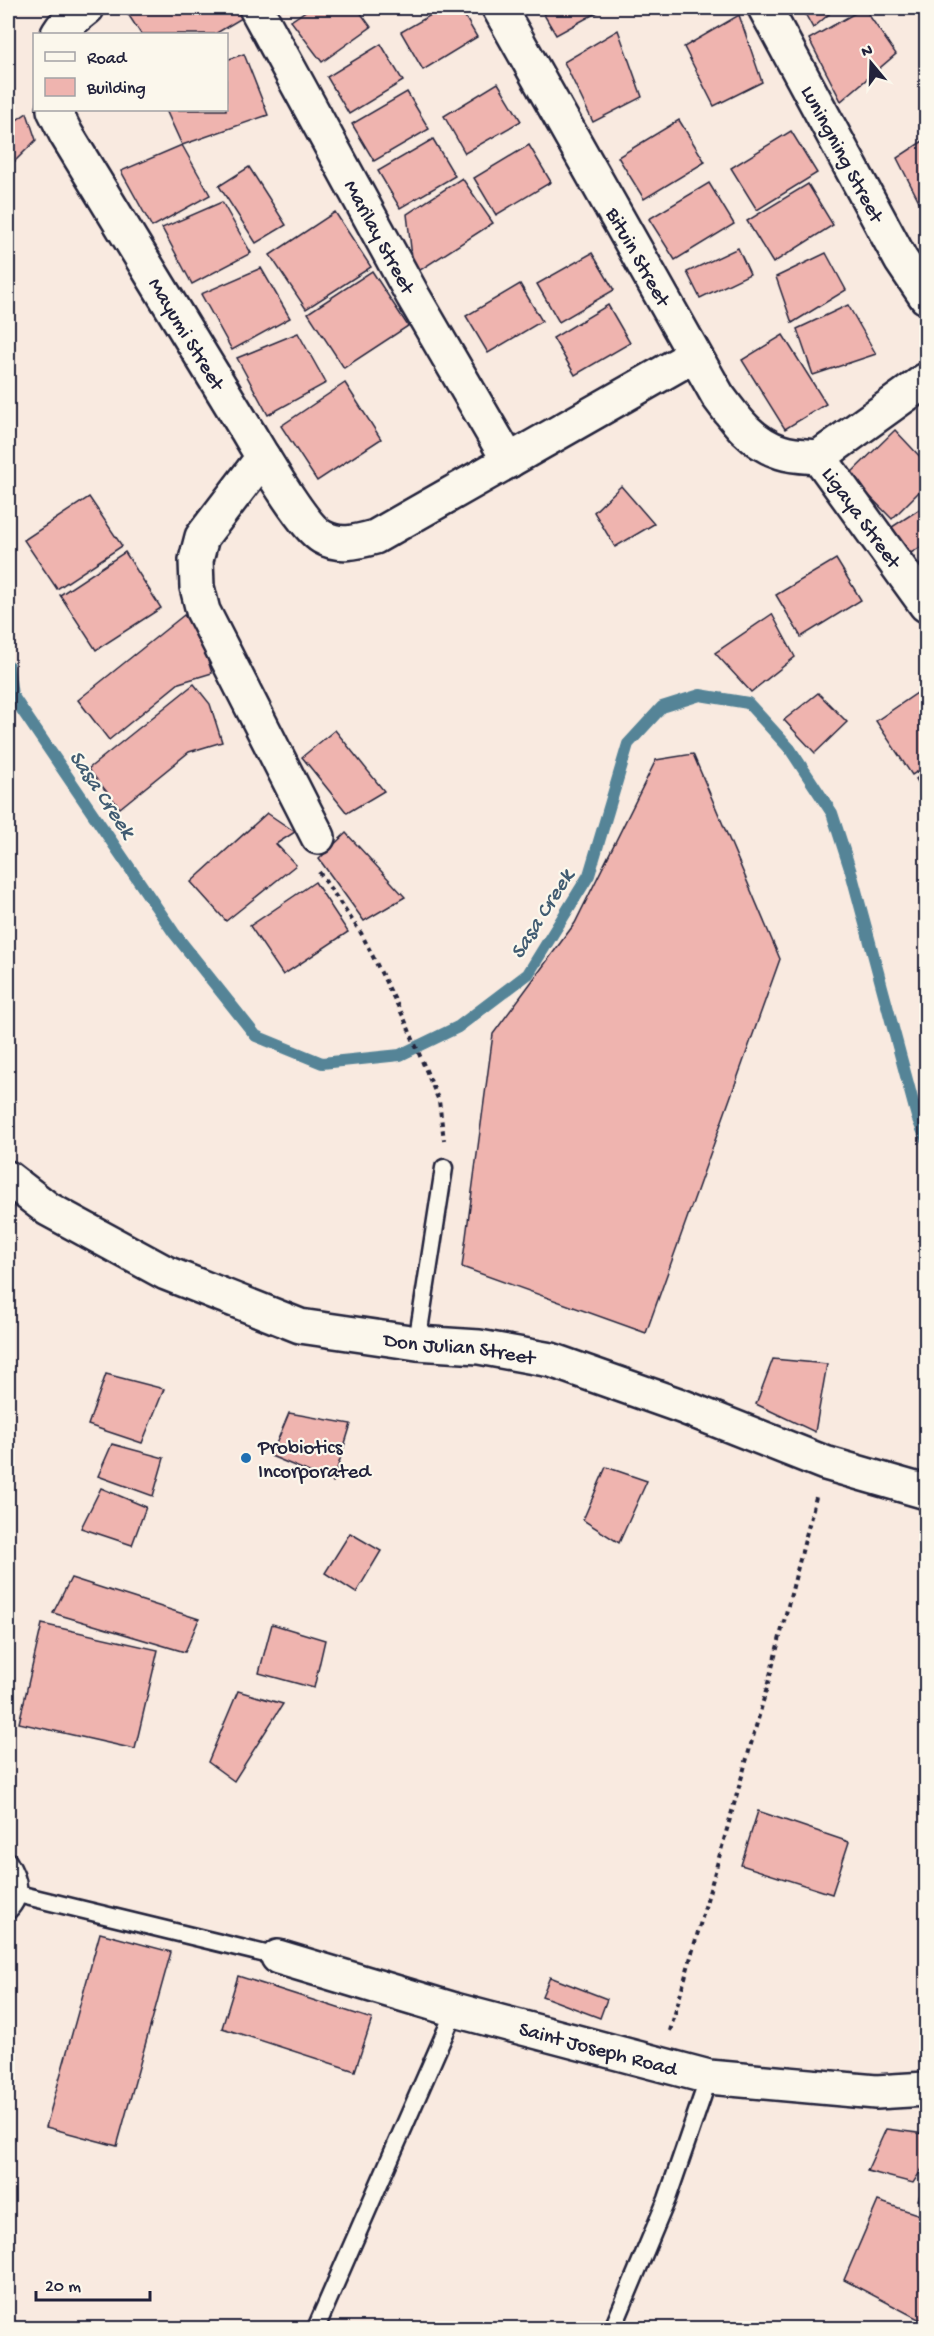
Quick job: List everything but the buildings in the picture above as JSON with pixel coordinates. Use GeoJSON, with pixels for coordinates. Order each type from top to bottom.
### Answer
{"type":"FeatureCollection","features":[{"type":"Feature","properties":{"kind":"street"},"geometry":{"type":"LineString","coordinates":[[59,33],[87,8]]}},
{"type":"Feature","properties":{"kind":"street","name":"Marilay Street"},"geometry":{"type":"LineString","coordinates":[[256,8],[413,296],[509,461]]}},
{"type":"Feature","properties":{"kind":"street","name":"Bituin Street"},"geometry":{"type":"LineString","coordinates":[[499,8],[693,356],[718,396],[738,423],[760,442],[781,452],[819,457]]}},
{"type":"Feature","properties":{"kind":"street","name":"Luningning Street"},"geometry":{"type":"LineString","coordinates":[[765,8],[901,260],[927,297]]}},
{"type":"Feature","properties":{"kind":"street","name":"Mayumi Street"},"geometry":{"type":"LineString","coordinates":[[55,111],[72,144],[263,457],[308,525],[321,537],[334,542],[353,543],[375,537],[509,461]]}},
{"type":"Feature","properties":{"kind":"street"},"geometry":{"type":"LineString","coordinates":[[509,461],[693,356]]}},
{"type":"Feature","properties":{"kind":"street"},"geometry":{"type":"LineString","coordinates":[[819,457],[927,380]]}},
{"type":"Feature","properties":{"kind":"street"},"geometry":{"type":"LineString","coordinates":[[263,457],[201,537],[196,560],[197,586],[203,611],[318,837]]}},
{"type":"Feature","properties":{"kind":"street","name":"Ligaya Street"},"geometry":{"type":"LineString","coordinates":[[819,457],[927,604]]}},
{"type":"Feature","properties":{"kind":"street","name":"Don Julian Street"},"geometry":{"type":"LineString","coordinates":[[8,1178],[48,1209],[166,1273],[300,1326],[417,1343],[479,1347],[551,1360],[681,1406],[825,1462],[927,1492]]}},
{"type":"Feature","properties":{"kind":"street","name":"Saint Joseph Road"},"geometry":{"type":"LineString","coordinates":[[278,1957],[455,2010],[709,2077],[876,2092],[927,2089]]}},
{"type":"Feature","properties":{"kind":"lane"},"geometry":{"type":"LineString","coordinates":[[417,1343],[444,1168]]}},
{"type":"Feature","properties":{"kind":"lane"},"geometry":{"type":"LineString","coordinates":[[8,1861],[18,1881],[18,1894],[14,1905],[8,1911]]}},
{"type":"Feature","properties":{"kind":"lane"},"geometry":{"type":"LineString","coordinates":[[18,1894],[278,1957]]}},
{"type":"Feature","properties":{"kind":"lane"},"geometry":{"type":"LineString","coordinates":[[316,2328],[455,2010]]}},
{"type":"Feature","properties":{"kind":"lane"},"geometry":{"type":"LineString","coordinates":[[613,2328],[667,2199],[709,2077]]}},
{"type":"Feature","properties":{"kind":"path"},"geometry":{"type":"LineString","coordinates":[[318,837],[313,845],[314,864],[361,933],[404,1018],[439,1101],[444,1131],[444,1168]]}},
{"type":"Feature","properties":{"kind":"path"},"geometry":{"type":"LineString","coordinates":[[661,2064],[766,1691],[825,1462]]}},
{"type":"Feature","properties":{"kind":"waterway","name":"Sasa Creek"},"geometry":{"type":"LineString","coordinates":[[8,665],[12,695],[174,933],[256,1036],[322,1063],[400,1055],[458,1027],[528,974],[589,875],[628,744],[662,707],[700,695],[748,703],[790,749],[832,813],[851,872],[917,1117],[926,1139]]}},
{"type":"Feature","properties":{"kind":"place","name":"Probiotics Incorporated"},"geometry":{"type":"Point","coordinates":[246,1458]}}]}
